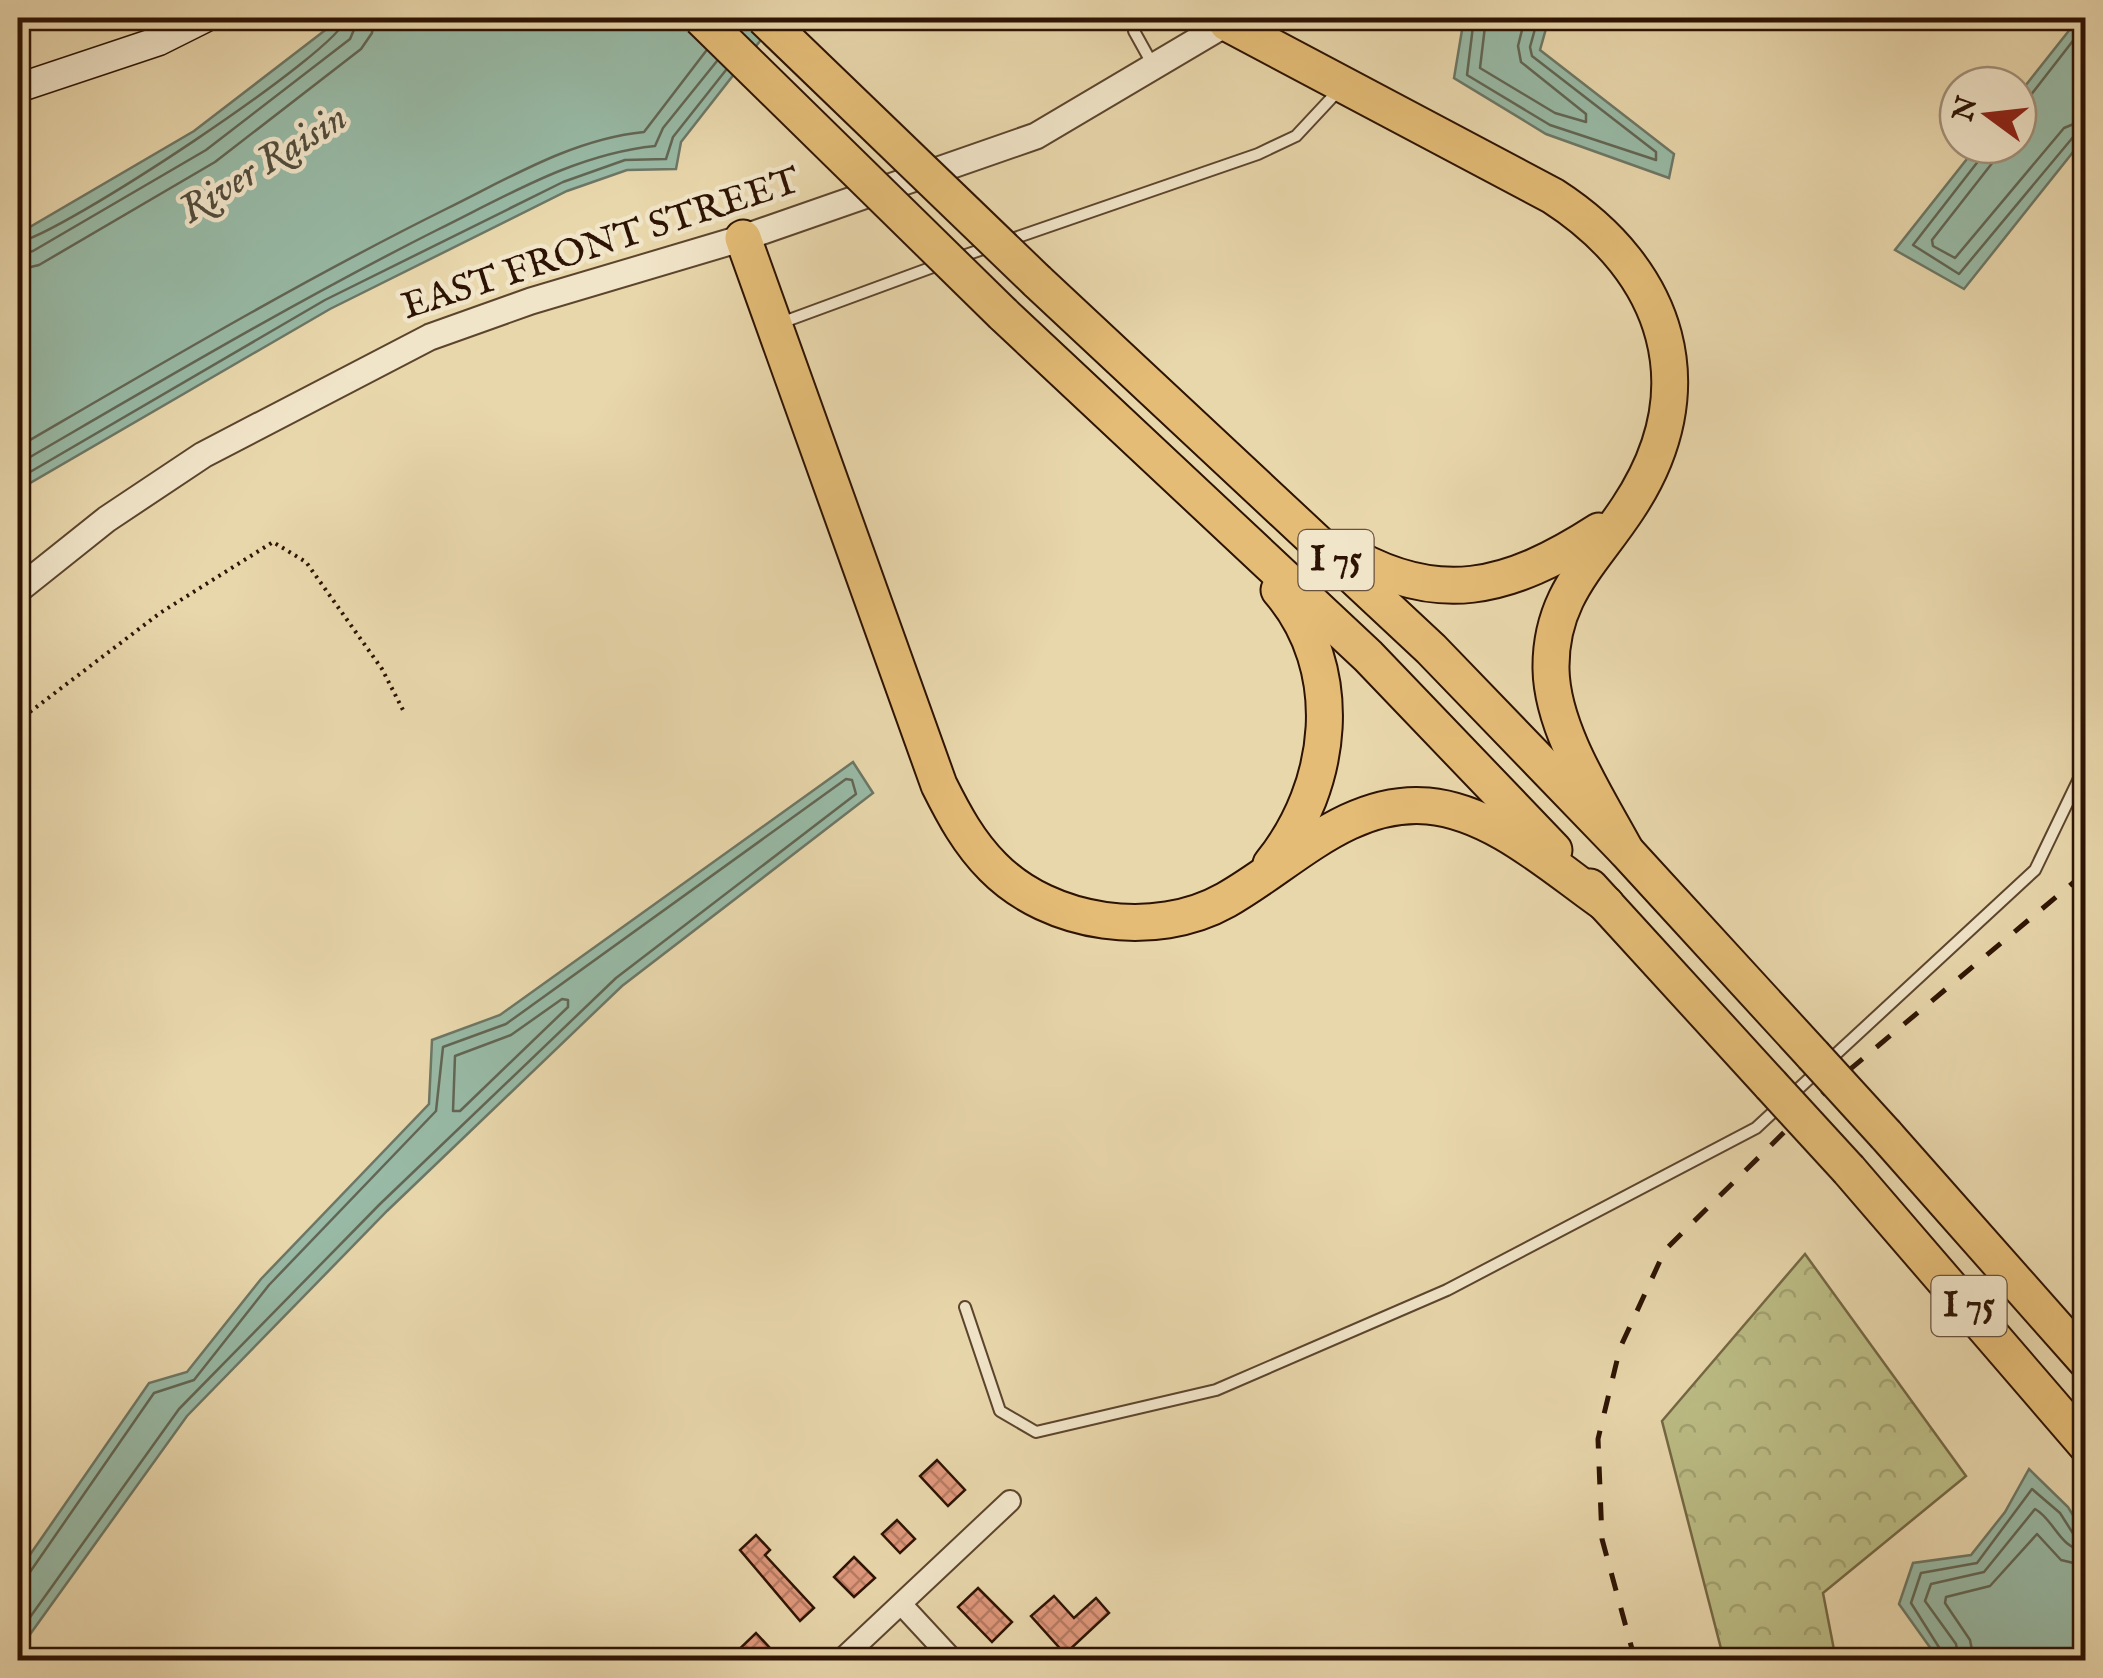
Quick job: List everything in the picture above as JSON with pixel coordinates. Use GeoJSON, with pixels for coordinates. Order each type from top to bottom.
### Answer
{"type":"FeatureCollection","features":[{"type":"Feature","properties":{"kind":"highway","name":"I 75"},"geometry":{"type":"LineString","coordinates":[[700,18],[1004,314],[1368,656],[1606,904],[1849,1170],[2086,1445]]}},
{"type":"Feature","properties":{"kind":"highway","name":"I 75"},"geometry":{"type":"LineString","coordinates":[[764,18],[1036,281],[1430,650],[1626,851],[2086,1361]]}},
{"type":"Feature","properties":{"kind":"highway"},"geometry":{"type":"LineString","coordinates":[[1230,20],[1554,196],[1590,220],[1622,251],[1649,293],[1666,338],[1672,384],[1667,429],[1627,510],[1577,574],[1560,612],[1551,672],[1571,749],[1626,851]]}},
{"type":"Feature","properties":{"kind":"highway"},"geometry":{"type":"LineString","coordinates":[[743,238],[938,785],[965,836],[996,870],[1034,895],[1079,915],[1131,925],[1177,918],[1223,902],[1338,825],[1366,815],[1427,806],[1472,816],[1606,904]]}},
{"type":"Feature","properties":{"kind":"highway"},"geometry":{"type":"LineString","coordinates":[[1255,483],[1354,558],[1402,576],[1460,585],[1517,577],[1551,562],[1627,510]]}},
{"type":"Feature","properties":{"kind":"highway"},"geometry":{"type":"LineString","coordinates":[[1203,502],[1300,620],[1324,691],[1324,740],[1308,802],[1284,847],[1259,878]]}},
{"type":"Feature","properties":{"kind":"main road"},"geometry":{"type":"LineString","coordinates":[[18,88],[159,42],[205,18]]}},
{"type":"Feature","properties":{"kind":"street","name":"EAST FRONT STREET"},"geometry":{"type":"LineString","coordinates":[[18,590],[107,519],[202,455],[430,336],[532,300],[743,238],[1036,136],[1230,20]]}},
{"type":"Feature","properties":{"kind":"street"},"geometry":{"type":"LineString","coordinates":[[841,1660],[1010,1501]]}},
{"type":"Feature","properties":{"kind":"street"},"geometry":{"type":"LineString","coordinates":[[902,1605],[953,1660]]}},
{"type":"Feature","properties":{"kind":"lane"},"geometry":{"type":"LineString","coordinates":[[1142,18],[1134,31],[1136,41],[1155,68]]}},
{"type":"Feature","properties":{"kind":"lane"},"geometry":{"type":"LineString","coordinates":[[773,326],[1076,214],[1258,154],[1296,136],[1323,112],[1342,84]]}},
{"type":"Feature","properties":{"kind":"lane"},"geometry":{"type":"LineString","coordinates":[[965,1307],[1000,1411],[1036,1432],[1216,1390],[1446,1290],[1756,1128],[2035,870],[2086,764]]}},
{"type":"Feature","properties":{"kind":"path"},"geometry":{"type":"LineString","coordinates":[[18,721],[146,623],[273,542],[306,562],[382,669],[403,710]]}},
{"type":"Feature","properties":{"kind":"green space"},"geometry":{"type":"Polygon","coordinates":[[[1805,1254],[1966,1476],[1823,1593],[1836,1660],[1724,1660],[1662,1421],[1805,1254]]]}},
{"type":"Feature","properties":{"kind":"water","name":"River Raisin"},"geometry":{"type":"Polygon","coordinates":[[[341,18],[778,18],[681,142],[676,169],[627,170],[567,191],[330,309],[18,490],[18,234],[194,131],[341,18]]]}},
{"type":"Feature","properties":{"kind":"water"},"geometry":{"type":"Polygon","coordinates":[[[1464,18],[1549,18],[1540,50],[1674,154],[1669,178],[1546,134],[1454,78],[1464,18]]]}},
{"type":"Feature","properties":{"kind":"water"},"geometry":{"type":"Polygon","coordinates":[[[2079,18],[2085,18],[2085,137],[1964,289],[1895,250],[1962,165],[2038,165],[2038,70],[2079,18]]]}},
{"type":"Feature","properties":{"kind":"water"},"geometry":{"type":"Polygon","coordinates":[[[853,762],[873,793],[622,986],[387,1211],[187,1416],[18,1651],[18,1572],[149,1383],[187,1372],[261,1279],[429,1104],[432,1040],[500,1015],[853,762]]]}},
{"type":"Feature","properties":{"kind":"water"},"geometry":{"type":"Polygon","coordinates":[[[2029,1469],[2068,1507],[2085,1535],[2085,1660],[1939,1660],[1899,1604],[1913,1563],[1971,1555],[2005,1512],[2029,1469]]]}},
{"type":"Feature","properties":{"kind":"building"},"geometry":{"type":"Polygon","coordinates":[[[937,1460],[965,1490],[948,1506],[920,1476],[937,1460]]]}},
{"type":"Feature","properties":{"kind":"building"},"geometry":{"type":"Polygon","coordinates":[[[897,1520],[915,1539],[900,1553],[882,1534],[897,1520]]]}},
{"type":"Feature","properties":{"kind":"building"},"geometry":{"type":"Polygon","coordinates":[[[756,1535],[770,1550],[765,1555],[814,1608],[800,1621],[740,1550],[756,1535]]]}},
{"type":"Feature","properties":{"kind":"building"},"geometry":{"type":"Polygon","coordinates":[[[854,1557],[875,1578],[854,1597],[834,1577],[854,1557]]]}},
{"type":"Feature","properties":{"kind":"building"},"geometry":{"type":"Polygon","coordinates":[[[978,1588],[1012,1622],[992,1642],[958,1607],[978,1588]]]}},
{"type":"Feature","properties":{"kind":"building"},"geometry":{"type":"Polygon","coordinates":[[[1054,1596],[1074,1618],[1096,1598],[1109,1613],[1065,1654],[1031,1616],[1054,1596]]]}},
{"type":"Feature","properties":{"kind":"building"},"geometry":{"type":"Polygon","coordinates":[[[756,1633],[769,1647],[755,1660],[728,1660],[756,1633]]]}},
{"type":"Feature","properties":{"kind":"railway"},"geometry":{"type":"LineString","coordinates":[[1635,1660],[1602,1539],[1598,1439],[1620,1348],[1665,1250],[1836,1081],[2086,872]]}}]}
